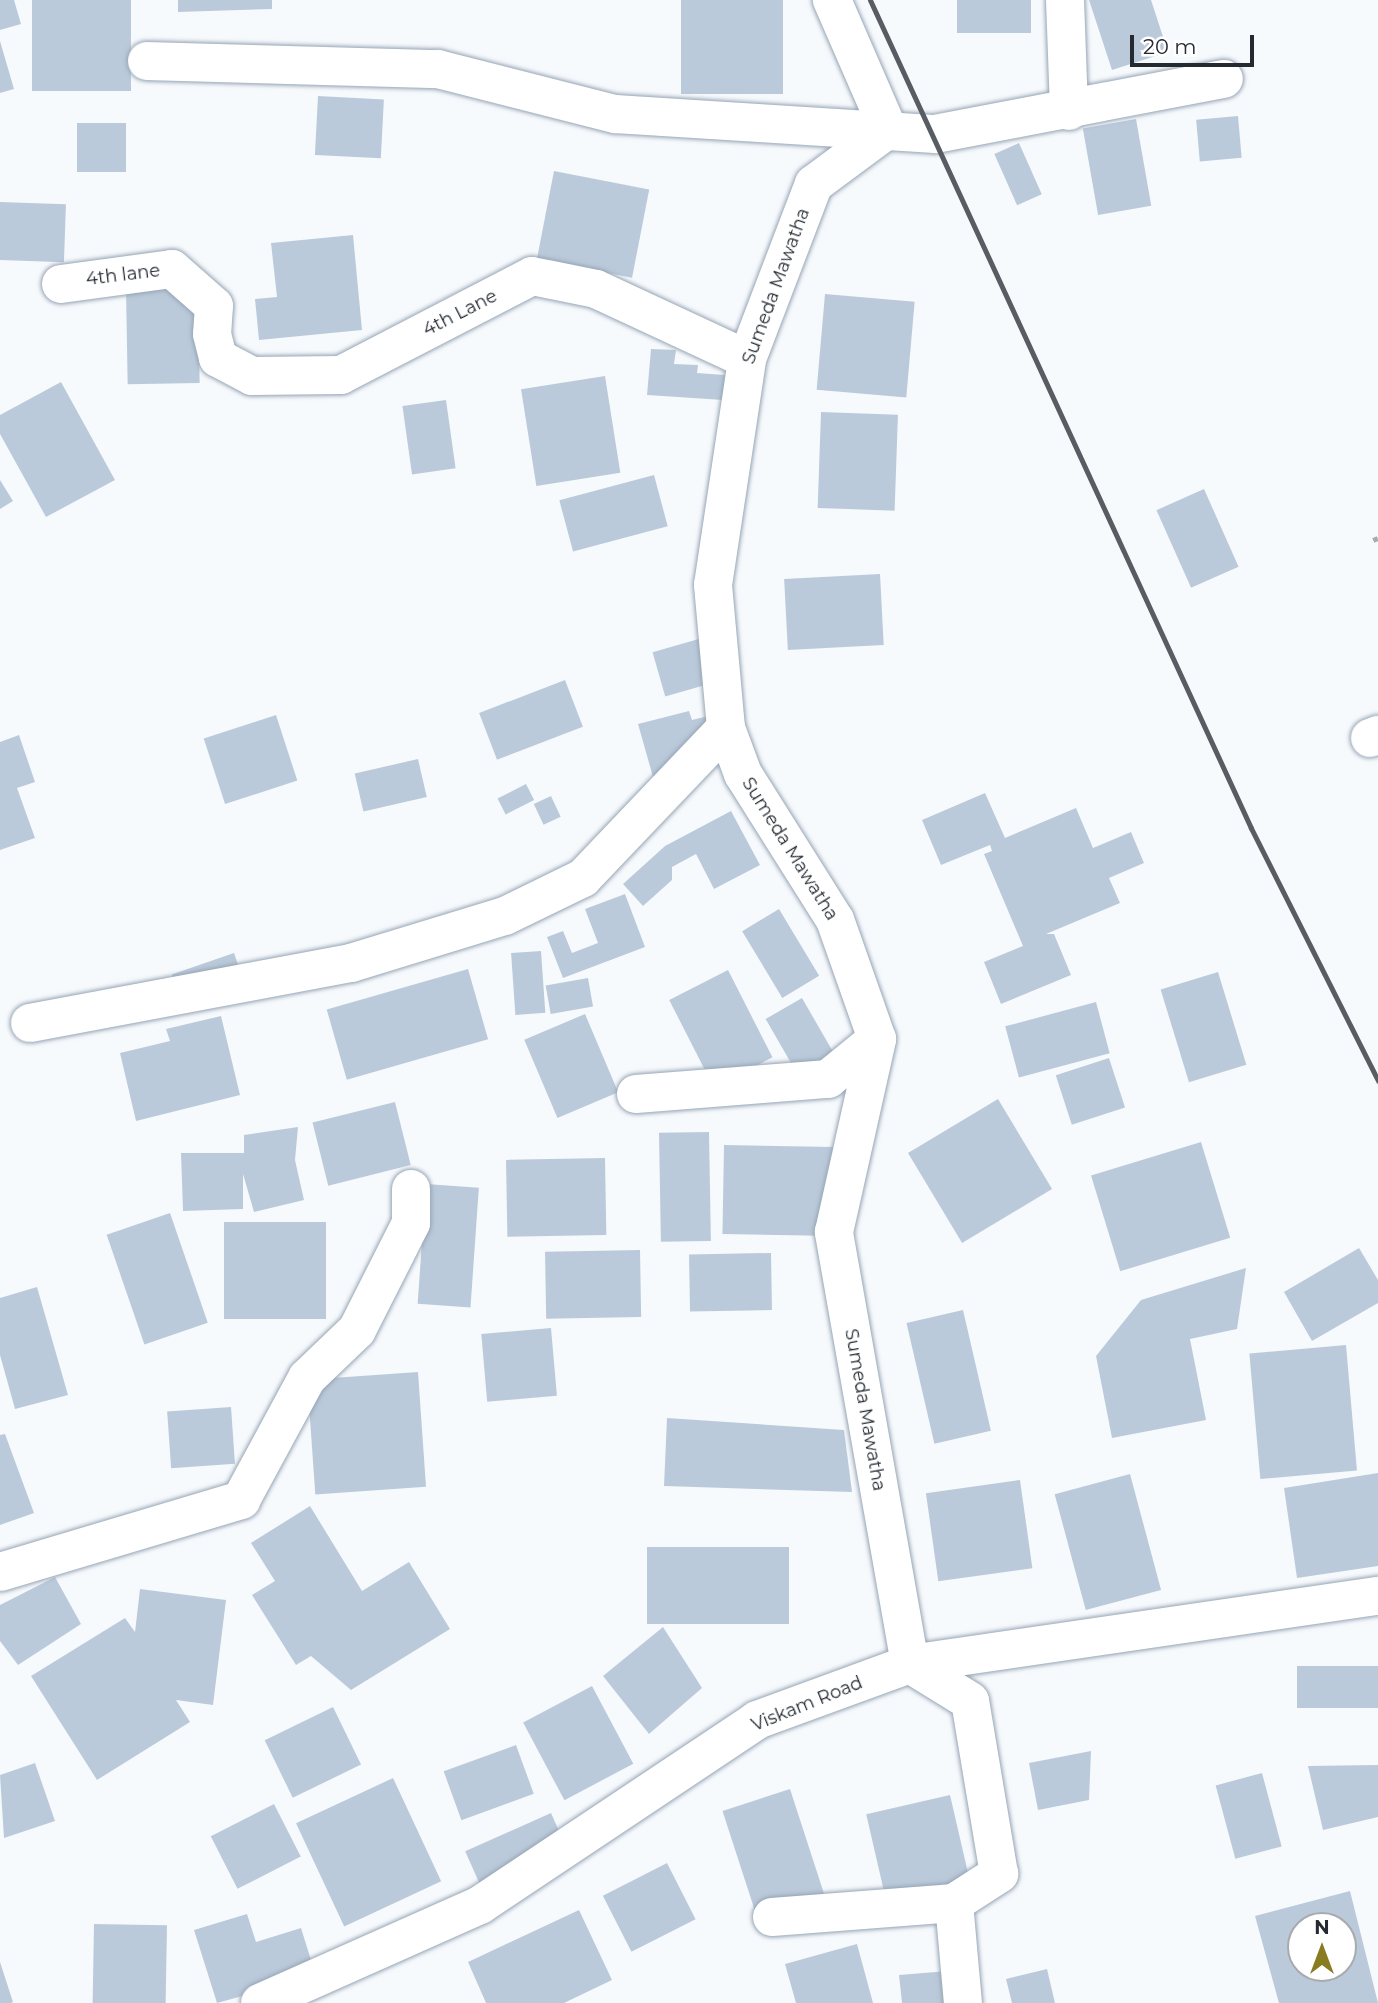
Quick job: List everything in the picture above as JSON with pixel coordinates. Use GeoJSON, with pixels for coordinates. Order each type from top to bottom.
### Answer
{"type":"FeatureCollection","features":[{"type":"Feature","properties":{"kind":"street"},"geometry":{"type":"LineString","coordinates":[[832,0],[888,129]]}},
{"type":"Feature","properties":{"kind":"street"},"geometry":{"type":"LineString","coordinates":[[1065,0],[1069,111]]}},
{"type":"Feature","properties":{"kind":"street"},"geometry":{"type":"LineString","coordinates":[[148,61],[438,69],[615,114],[935,134],[1069,111],[1224,79]]}},
{"type":"Feature","properties":{"kind":"street","name":"Sumeda Mawatha"},"geometry":{"type":"LineString","coordinates":[[888,129],[814,184],[747,359],[713,586],[726,728],[743,774],[835,920],[877,1040],[834,1232],[910,1664]]}},
{"type":"Feature","properties":{"kind":"street","name":"4th lane"},"geometry":{"type":"LineString","coordinates":[[61,284],[172,269],[214,306]]}},
{"type":"Feature","properties":{"kind":"street","name":"4th Lane"},"geometry":{"type":"LineString","coordinates":[[214,306],[212,334],[218,358],[252,376],[341,375],[532,276],[596,289],[747,359]]}},
{"type":"Feature","properties":{"kind":"street"},"geometry":{"type":"LineString","coordinates":[[30,1023],[351,963],[505,916],[583,878],[726,728]]}},
{"type":"Feature","properties":{"kind":"street"},"geometry":{"type":"LineString","coordinates":[[636,1094],[828,1079],[877,1040]]}},
{"type":"Feature","properties":{"kind":"street"},"geometry":{"type":"LineString","coordinates":[[0,1572],[241,1500],[307,1378],[358,1330],[411,1223],[411,1189]]}},
{"type":"Feature","properties":{"kind":"street","name":"Viskam Road"},"geometry":{"type":"LineString","coordinates":[[260,2003],[480,1905],[757,1720],[910,1664],[1378,1596]]}},
{"type":"Feature","properties":{"kind":"street"},"geometry":{"type":"LineString","coordinates":[[772,1917],[954,1903],[999,1874],[970,1701],[910,1664]]}},
{"type":"Feature","properties":{"kind":"street"},"geometry":{"type":"LineString","coordinates":[[954,1903],[963,2003]]}},
{"type":"Feature","properties":{"kind":"building"},"geometry":{"type":"Polygon","coordinates":[[[0,0],[14,0],[21,24],[0,30],[0,0]]]}},
{"type":"Feature","properties":{"kind":"building"},"geometry":{"type":"Polygon","coordinates":[[[32,0],[131,0],[131,91],[32,91],[32,0]]]}},
{"type":"Feature","properties":{"kind":"building"},"geometry":{"type":"Polygon","coordinates":[[[178,0],[272,0],[272,9],[178,12],[178,0]]]}},
{"type":"Feature","properties":{"kind":"building"},"geometry":{"type":"Polygon","coordinates":[[[681,0],[783,0],[783,94],[681,94],[681,0]]]}},
{"type":"Feature","properties":{"kind":"building"},"geometry":{"type":"Polygon","coordinates":[[[957,0],[1031,0],[1031,33],[957,33],[957,0]]]}},
{"type":"Feature","properties":{"kind":"building"},"geometry":{"type":"Polygon","coordinates":[[[1089,0],[1151,0],[1168,52],[1112,70],[1089,0]]]}},
{"type":"Feature","properties":{"kind":"building"},"geometry":{"type":"Polygon","coordinates":[[[0,41],[14,89],[0,93],[0,41]]]}},
{"type":"Feature","properties":{"kind":"building"},"geometry":{"type":"Polygon","coordinates":[[[318,96],[384,99],[381,158],[315,155],[318,96]]]}},
{"type":"Feature","properties":{"kind":"building"},"geometry":{"type":"Polygon","coordinates":[[[1238,116],[1242,158],[1200,162],[1196,120],[1238,116]]]}},
{"type":"Feature","properties":{"kind":"building"},"geometry":{"type":"Polygon","coordinates":[[[1136,119],[1151,206],[1098,215],[1083,128],[1136,119]]]}},
{"type":"Feature","properties":{"kind":"building"},"geometry":{"type":"Polygon","coordinates":[[[77,123],[126,123],[126,172],[77,172],[77,123]]]}},
{"type":"Feature","properties":{"kind":"building"},"geometry":{"type":"Polygon","coordinates":[[[1019,143],[1042,194],[1017,205],[994,154],[1019,143]]]}},
{"type":"Feature","properties":{"kind":"building"},"geometry":{"type":"Polygon","coordinates":[[[554,171],[649,190],[632,278],[537,259],[554,171]]]}},
{"type":"Feature","properties":{"kind":"building"},"geometry":{"type":"Polygon","coordinates":[[[0,202],[66,204],[64,262],[0,260],[0,202]]]}},
{"type":"Feature","properties":{"kind":"building"},"geometry":{"type":"Polygon","coordinates":[[[353,235],[362,330],[259,340],[255,299],[277,297],[271,243],[353,235]]]}},
{"type":"Feature","properties":{"kind":"building"},"geometry":{"type":"Polygon","coordinates":[[[198,288],[200,383],[128,384],[126,289],[198,288]]]}},
{"type":"Feature","properties":{"kind":"building"},"geometry":{"type":"Polygon","coordinates":[[[825,294],[915,302],[906,397],[817,390],[825,294]]]}},
{"type":"Feature","properties":{"kind":"building"},"geometry":{"type":"Polygon","coordinates":[[[651,349],[676,350],[674,364],[698,365],[697,373],[725,375],[723,400],[647,395],[651,349]]]}},
{"type":"Feature","properties":{"kind":"building"},"geometry":{"type":"Polygon","coordinates":[[[605,376],[620,473],[536,486],[521,389],[605,376]]]}},
{"type":"Feature","properties":{"kind":"building"},"geometry":{"type":"Polygon","coordinates":[[[61,382],[115,480],[46,517],[0,434],[0,415],[61,382]]]}},
{"type":"Feature","properties":{"kind":"building"},"geometry":{"type":"Polygon","coordinates":[[[446,400],[456,468],[412,474],[402,406],[446,400]]]}},
{"type":"Feature","properties":{"kind":"building"},"geometry":{"type":"Polygon","coordinates":[[[821,412],[898,415],[895,511],[818,508],[821,412]]]}},
{"type":"Feature","properties":{"kind":"building"},"geometry":{"type":"Polygon","coordinates":[[[654,475],[668,526],[573,552],[559,500],[654,475]]]}},
{"type":"Feature","properties":{"kind":"building"},"geometry":{"type":"Polygon","coordinates":[[[0,480],[13,501],[0,509],[0,480]]]}},
{"type":"Feature","properties":{"kind":"building"},"geometry":{"type":"Polygon","coordinates":[[[1204,489],[1239,567],[1191,588],[1156,510],[1204,489]]]}},
{"type":"Feature","properties":{"kind":"building"},"geometry":{"type":"Polygon","coordinates":[[[880,574],[884,645],[788,650],[784,579],[880,574]]]}},
{"type":"Feature","properties":{"kind":"building"},"geometry":{"type":"Polygon","coordinates":[[[716,634],[729,678],[665,696],[653,652],[716,634]]]}},
{"type":"Feature","properties":{"kind":"building"},"geometry":{"type":"Polygon","coordinates":[[[565,680],[583,727],[497,760],[479,713],[565,680]]]}},
{"type":"Feature","properties":{"kind":"building"},"geometry":{"type":"Polygon","coordinates":[[[689,711],[692,720],[712,715],[705,763],[653,777],[638,724],[689,711]]]}},
{"type":"Feature","properties":{"kind":"building"},"geometry":{"type":"Polygon","coordinates":[[[276,715],[297,781],[225,804],[204,738],[276,715]]]}},
{"type":"Feature","properties":{"kind":"building"},"geometry":{"type":"Polygon","coordinates":[[[19,735],[35,782],[17,788],[35,838],[0,850],[0,742],[19,735]]]}},
{"type":"Feature","properties":{"kind":"building"},"geometry":{"type":"Polygon","coordinates":[[[418,759],[427,797],[363,812],[355,774],[418,759]]]}},
{"type":"Feature","properties":{"kind":"building"},"geometry":{"type":"Polygon","coordinates":[[[526,784],[534,800],[506,815],[497,799],[526,784]]]}},
{"type":"Feature","properties":{"kind":"building"},"geometry":{"type":"Polygon","coordinates":[[[985,793],[1005,838],[1076,808],[1093,848],[1131,832],[1144,863],[1109,878],[1120,903],[1046,934],[1054,934],[1071,975],[1001,1004],[984,962],[1023,946],[984,854],[992,851],[990,845],[941,865],[922,820],[985,793]]]}},
{"type":"Feature","properties":{"kind":"building"},"geometry":{"type":"Polygon","coordinates":[[[551,796],[561,817],[544,825],[534,804],[551,796]]]}},
{"type":"Feature","properties":{"kind":"building"},"geometry":{"type":"Polygon","coordinates":[[[731,811],[760,865],[714,889],[696,854],[672,867],[672,880],[643,906],[623,884],[665,846],[731,811]]]}},
{"type":"Feature","properties":{"kind":"building"},"geometry":{"type":"Polygon","coordinates":[[[625,894],[645,947],[563,978],[547,937],[563,931],[572,953],[598,943],[585,909],[625,894]]]}},
{"type":"Feature","properties":{"kind":"building"},"geometry":{"type":"Polygon","coordinates":[[[779,909],[819,976],[782,998],[742,931],[779,909]]]}},
{"type":"Feature","properties":{"kind":"building"},"geometry":{"type":"Polygon","coordinates":[[[541,951],[545,1013],[515,1015],[511,953],[541,951]]]}},
{"type":"Feature","properties":{"kind":"building"},"geometry":{"type":"Polygon","coordinates":[[[234,953],[246,987],[183,1009],[172,974],[234,953]]]}},
{"type":"Feature","properties":{"kind":"building"},"geometry":{"type":"Polygon","coordinates":[[[468,969],[488,1039],[347,1080],[327,1010],[468,969]]]}},
{"type":"Feature","properties":{"kind":"building"},"geometry":{"type":"Polygon","coordinates":[[[728,970],[772,1057],[714,1087],[669,1000],[728,970]]]}},
{"type":"Feature","properties":{"kind":"building"},"geometry":{"type":"Polygon","coordinates":[[[1218,972],[1246,1065],[1189,1082],[1161,990],[1218,972]]]}},
{"type":"Feature","properties":{"kind":"building"},"geometry":{"type":"Polygon","coordinates":[[[588,978],[593,1007],[551,1014],[546,985],[588,978]]]}},
{"type":"Feature","properties":{"kind":"building"},"geometry":{"type":"Polygon","coordinates":[[[802,998],[844,1070],[807,1091],[766,1019],[802,998]]]}},
{"type":"Feature","properties":{"kind":"building"},"geometry":{"type":"Polygon","coordinates":[[[1096,1002],[1110,1053],[1019,1078],[1005,1026],[1096,1002]]]}},
{"type":"Feature","properties":{"kind":"building"},"geometry":{"type":"Polygon","coordinates":[[[585,1014],[618,1092],[557,1118],[524,1040],[585,1014]]]}},
{"type":"Feature","properties":{"kind":"building"},"geometry":{"type":"Polygon","coordinates":[[[221,1016],[240,1095],[136,1121],[120,1053],[170,1041],[166,1029],[221,1016]]]}},
{"type":"Feature","properties":{"kind":"building"},"geometry":{"type":"Polygon","coordinates":[[[1109,1058],[1125,1107],[1072,1125],[1056,1075],[1109,1058]]]}},
{"type":"Feature","properties":{"kind":"building"},"geometry":{"type":"Polygon","coordinates":[[[998,1099],[1052,1189],[962,1243],[908,1153],[998,1099]]]}},
{"type":"Feature","properties":{"kind":"building"},"geometry":{"type":"Polygon","coordinates":[[[395,1102],[411,1165],[328,1186],[313,1123],[395,1102]]]}},
{"type":"Feature","properties":{"kind":"building"},"geometry":{"type":"Polygon","coordinates":[[[298,1127],[295,1160],[304,1200],[254,1212],[243,1174],[243,1209],[183,1211],[181,1153],[244,1153],[244,1135],[298,1127]]]}},
{"type":"Feature","properties":{"kind":"building"},"geometry":{"type":"Polygon","coordinates":[[[709,1132],[711,1241],[661,1242],[659,1133],[709,1132]]]}},
{"type":"Feature","properties":{"kind":"building"},"geometry":{"type":"Polygon","coordinates":[[[1201,1142],[1230,1238],[1120,1271],[1091,1176],[1201,1142]]]}},
{"type":"Feature","properties":{"kind":"building"},"geometry":{"type":"Polygon","coordinates":[[[724,1145],[835,1147],[833,1236],[722,1234],[724,1145]]]}},
{"type":"Feature","properties":{"kind":"building"},"geometry":{"type":"Polygon","coordinates":[[[605,1158],[606,1235],[507,1237],[506,1160],[605,1158]]]}},
{"type":"Feature","properties":{"kind":"building"},"geometry":{"type":"Polygon","coordinates":[[[426,1184],[479,1188],[471,1307],[418,1304],[426,1184]]]}},
{"type":"Feature","properties":{"kind":"building"},"geometry":{"type":"Polygon","coordinates":[[[170,1213],[208,1323],[144,1344],[107,1235],[170,1213]]]}},
{"type":"Feature","properties":{"kind":"building"},"geometry":{"type":"Polygon","coordinates":[[[224,1222],[326,1222],[326,1319],[224,1319],[224,1222]]]}},
{"type":"Feature","properties":{"kind":"building"},"geometry":{"type":"Polygon","coordinates":[[[1359,1248],[1378,1280],[1378,1303],[1312,1341],[1284,1292],[1359,1248]]]}},
{"type":"Feature","properties":{"kind":"building"},"geometry":{"type":"Polygon","coordinates":[[[640,1250],[641,1317],[546,1319],[545,1252],[640,1250]]]}},
{"type":"Feature","properties":{"kind":"building"},"geometry":{"type":"Polygon","coordinates":[[[771,1253],[772,1310],[690,1311],[689,1254],[771,1253]]]}},
{"type":"Feature","properties":{"kind":"building"},"geometry":{"type":"Polygon","coordinates":[[[1246,1268],[1237,1329],[1190,1339],[1206,1420],[1112,1438],[1096,1356],[1141,1300],[1246,1268]]]}},
{"type":"Feature","properties":{"kind":"building"},"geometry":{"type":"Polygon","coordinates":[[[37,1287],[68,1395],[15,1409],[0,1355],[0,1298],[37,1287]]]}},
{"type":"Feature","properties":{"kind":"building"},"geometry":{"type":"Polygon","coordinates":[[[963,1310],[991,1431],[934,1444],[906,1323],[963,1310]]]}},
{"type":"Feature","properties":{"kind":"building"},"geometry":{"type":"Polygon","coordinates":[[[551,1328],[557,1396],[487,1402],[481,1334],[551,1328]]]}},
{"type":"Feature","properties":{"kind":"building"},"geometry":{"type":"Polygon","coordinates":[[[1346,1345],[1357,1471],[1260,1479],[1249,1353],[1346,1345]]]}},
{"type":"Feature","properties":{"kind":"building"},"geometry":{"type":"Polygon","coordinates":[[[418,1372],[426,1487],[315,1494],[307,1380],[418,1372]]]}},
{"type":"Feature","properties":{"kind":"building"},"geometry":{"type":"Polygon","coordinates":[[[231,1407],[235,1464],[171,1468],[167,1411],[231,1407]]]}},
{"type":"Feature","properties":{"kind":"building"},"geometry":{"type":"Polygon","coordinates":[[[667,1418],[844,1430],[852,1492],[664,1486],[667,1418]]]}},
{"type":"Feature","properties":{"kind":"building"},"geometry":{"type":"Polygon","coordinates":[[[5,1434],[34,1513],[0,1525],[0,1435],[5,1434]]]}},
{"type":"Feature","properties":{"kind":"building"},"geometry":{"type":"Polygon","coordinates":[[[1378,1473],[1378,1566],[1297,1578],[1284,1488],[1378,1473]]]}},
{"type":"Feature","properties":{"kind":"building"},"geometry":{"type":"Polygon","coordinates":[[[1130,1474],[1161,1590],[1086,1610],[1055,1494],[1130,1474]]]}},
{"type":"Feature","properties":{"kind":"building"},"geometry":{"type":"Polygon","coordinates":[[[1020,1480],[1032,1568],[938,1581],[926,1493],[1020,1480]]]}},
{"type":"Feature","properties":{"kind":"building"},"geometry":{"type":"Polygon","coordinates":[[[310,1506],[362,1591],[409,1562],[450,1629],[351,1690],[311,1656],[296,1665],[252,1595],[275,1581],[251,1543],[310,1506]]]}},
{"type":"Feature","properties":{"kind":"building"},"geometry":{"type":"Polygon","coordinates":[[[647,1547],[789,1547],[789,1624],[647,1624],[647,1547]]]}},
{"type":"Feature","properties":{"kind":"building"},"geometry":{"type":"Polygon","coordinates":[[[55,1577],[81,1624],[18,1665],[0,1641],[0,1605],[55,1577]]]}},
{"type":"Feature","properties":{"kind":"building"},"geometry":{"type":"Polygon","coordinates":[[[140,1589],[226,1600],[213,1705],[176,1700],[190,1722],[97,1780],[31,1676],[125,1618],[135,1632],[140,1589]]]}},
{"type":"Feature","properties":{"kind":"building"},"geometry":{"type":"Polygon","coordinates":[[[663,1627],[702,1688],[649,1734],[603,1676],[663,1627]]]}},
{"type":"Feature","properties":{"kind":"building"},"geometry":{"type":"Polygon","coordinates":[[[1297,1666],[1378,1666],[1378,1708],[1297,1708],[1297,1666]]]}},
{"type":"Feature","properties":{"kind":"building"},"geometry":{"type":"Polygon","coordinates":[[[592,1686],[633,1764],[564,1800],[523,1723],[592,1686]]]}},
{"type":"Feature","properties":{"kind":"building"},"geometry":{"type":"Polygon","coordinates":[[[333,1707],[361,1765],[293,1798],[265,1740],[333,1707]]]}},
{"type":"Feature","properties":{"kind":"building"},"geometry":{"type":"Polygon","coordinates":[[[516,1745],[534,1794],[461,1820],[444,1771],[516,1745]]]}},
{"type":"Feature","properties":{"kind":"building"},"geometry":{"type":"Polygon","coordinates":[[[1091,1751],[1089,1800],[1038,1810],[1029,1763],[1091,1751]]]}},
{"type":"Feature","properties":{"kind":"building"},"geometry":{"type":"Polygon","coordinates":[[[35,1763],[55,1821],[4,1838],[0,1775],[35,1763]]]}},
{"type":"Feature","properties":{"kind":"building"},"geometry":{"type":"Polygon","coordinates":[[[1378,1765],[1378,1817],[1323,1830],[1308,1766],[1378,1765]]]}},
{"type":"Feature","properties":{"kind":"building"},"geometry":{"type":"Polygon","coordinates":[[[1262,1773],[1282,1846],[1235,1859],[1216,1785],[1262,1773]]]}},
{"type":"Feature","properties":{"kind":"building"},"geometry":{"type":"Polygon","coordinates":[[[393,1778],[441,1881],[344,1927],[296,1823],[393,1778]]]}},
{"type":"Feature","properties":{"kind":"building"},"geometry":{"type":"Polygon","coordinates":[[[790,1789],[824,1895],[757,1917],[722,1811],[790,1789]]]}},
{"type":"Feature","properties":{"kind":"building"},"geometry":{"type":"Polygon","coordinates":[[[950,1795],[973,1896],[890,1916],[866,1814],[950,1795]]]}},
{"type":"Feature","properties":{"kind":"building"},"geometry":{"type":"Polygon","coordinates":[[[274,1804],[301,1857],[238,1889],[211,1836],[274,1804]]]}},
{"type":"Feature","properties":{"kind":"building"},"geometry":{"type":"Polygon","coordinates":[[[551,1813],[569,1854],[483,1892],[465,1851],[551,1813]]]}},
{"type":"Feature","properties":{"kind":"building"},"geometry":{"type":"Polygon","coordinates":[[[667,1863],[696,1919],[631,1952],[603,1896],[667,1863]]]}},
{"type":"Feature","properties":{"kind":"building"},"geometry":{"type":"Polygon","coordinates":[[[1350,1891],[1355,1912],[1287,1912],[1287,1982],[1357,1982],[1357,1919],[1378,2003],[1279,2003],[1255,1916],[1350,1891]]]}},
{"type":"Feature","properties":{"kind":"building"},"geometry":{"type":"Polygon","coordinates":[[[579,1910],[612,1980],[564,2003],[486,2003],[468,1962],[579,1910]]]}},
{"type":"Feature","properties":{"kind":"building"},"geometry":{"type":"Polygon","coordinates":[[[247,1914],[256,1942],[301,1928],[316,1976],[217,2003],[194,1930],[247,1914]]]}},
{"type":"Feature","properties":{"kind":"building"},"geometry":{"type":"Polygon","coordinates":[[[94,1924],[167,1925],[166,2003],[93,2003],[94,1924]]]}},
{"type":"Feature","properties":{"kind":"building"},"geometry":{"type":"Polygon","coordinates":[[[857,1944],[873,2003],[796,2003],[785,1964],[857,1944]]]}},
{"type":"Feature","properties":{"kind":"building"},"geometry":{"type":"Polygon","coordinates":[[[0,1962],[13,2002],[11,2003],[0,2003],[0,1962]]]}},
{"type":"Feature","properties":{"kind":"building"},"geometry":{"type":"Polygon","coordinates":[[[1047,1969],[1055,2003],[1012,2003],[1006,1979],[1047,1969]]]}},
{"type":"Feature","properties":{"kind":"building"},"geometry":{"type":"Polygon","coordinates":[[[948,1971],[950,2003],[902,2003],[899,1975],[948,1971]]]}},
{"type":"Feature","properties":{"kind":"railway"},"geometry":{"type":"LineString","coordinates":[[870,0],[1251,828],[1378,1081]]}}]}
